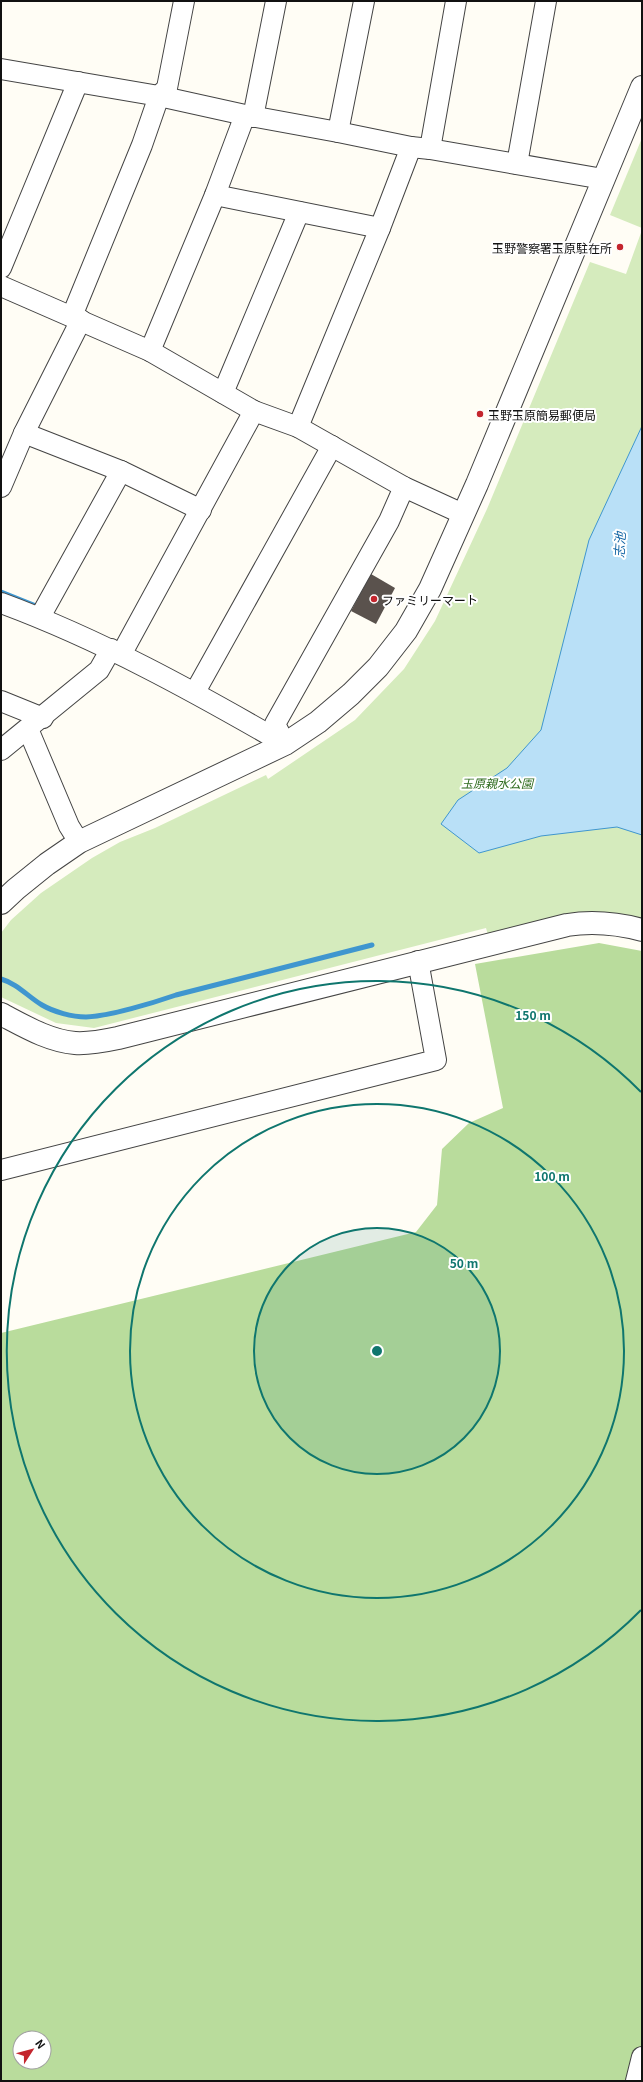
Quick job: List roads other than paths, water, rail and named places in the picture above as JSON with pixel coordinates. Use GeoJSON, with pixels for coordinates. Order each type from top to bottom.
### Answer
{"type":"FeatureCollection","features":[{"type":"Feature","properties":{"kind":"street"},"geometry":{"type":"LineString","coordinates":[[1,487],[77,318],[159,96],[167,88],[184,1]]}},
{"type":"Feature","properties":{"kind":"street"},"geometry":{"type":"LineString","coordinates":[[150,351],[249,116],[276,1]]}},
{"type":"Feature","properties":{"kind":"street"},"geometry":{"type":"LineString","coordinates":[[338,132],[364,1]]}},
{"type":"Feature","properties":{"kind":"street"},"geometry":{"type":"LineString","coordinates":[[298,427],[380,228],[421,148],[456,1]]}},
{"type":"Feature","properties":{"kind":"street"},"geometry":{"type":"LineString","coordinates":[[518,164],[546,1]]}},
{"type":"Feature","properties":{"kind":"street"},"geometry":{"type":"LineString","coordinates":[[1,68],[159,96],[249,116],[421,148],[603,179]]}},
{"type":"Feature","properties":{"kind":"street"},"geometry":{"type":"LineString","coordinates":[[1,268],[78,82]]}},
{"type":"Feature","properties":{"kind":"street"},"geometry":{"type":"LineString","coordinates":[[1,904],[16,889],[47,864],[79,842],[286,744],[334,708],[378,667],[406,630],[430,589],[477,484],[642,87]]}},
{"type":"Feature","properties":{"kind":"street"},"geometry":{"type":"LineString","coordinates":[[215,195],[380,228]]}},
{"type":"Feature","properties":{"kind":"street"},"geometry":{"type":"LineString","coordinates":[[223,393],[299,212]]}},
{"type":"Feature","properties":{"kind":"street"},"geometry":{"type":"LineString","coordinates":[[1,286],[150,351],[254,411],[298,427],[404,487],[463,514]]}},
{"type":"Feature","properties":{"kind":"street"},"geometry":{"type":"LineString","coordinates":[[1,750],[99,670],[121,649],[201,510],[254,411]]}},
{"type":"Feature","properties":{"kind":"street"},"geometry":{"type":"LineString","coordinates":[[24,433],[121,471],[201,510]]}},
{"type":"Feature","properties":{"kind":"street"},"geometry":{"type":"LineString","coordinates":[[198,688],[332,446]]}},
{"type":"Feature","properties":{"kind":"street"},"geometry":{"type":"LineString","coordinates":[[43,612],[121,471]]}},
{"type":"Feature","properties":{"kind":"street"},"geometry":{"type":"LineString","coordinates":[[286,744],[275,724],[390,521],[404,487]]}},
{"type":"Feature","properties":{"kind":"street"},"geometry":{"type":"LineString","coordinates":[[1,603],[43,612],[121,649],[198,688],[286,744]]}},
{"type":"Feature","properties":{"kind":"street"},"geometry":{"type":"LineString","coordinates":[[1,701],[35,723],[69,826],[79,842]]}},
{"type":"Feature","properties":{"kind":"street"},"geometry":{"type":"LineString","coordinates":[[1,1014],[47,1037],[76,1043],[90,1043],[118,1038],[574,924],[606,923],[642,930]]}},
{"type":"Feature","properties":{"kind":"street"},"geometry":{"type":"LineString","coordinates":[[1,1170],[436,1060],[418,962]]}},
{"type":"Feature","properties":{"kind":"street"},"geometry":{"type":"LineString","coordinates":[[636,2081],[642,2057]]}},
{"type":"Feature","properties":{"kind":"water","name":"志池"},"geometry":{"type":"Polygon","coordinates":[[[642,426],[642,835],[617,827],[541,836],[479,853],[441,824],[458,800],[507,768],[541,730],[589,540],[642,426]]]}},
{"type":"Feature","properties":{"kind":"waterway"},"geometry":{"type":"LineString","coordinates":[[1,592],[41,608]]}},
{"type":"Feature","properties":{"kind":"waterway"},"geometry":{"type":"LineString","coordinates":[[1,979],[22,990],[47,1008],[69,1015],[86,1017],[131,1009],[176,995],[372,945]]}},
{"type":"Feature","properties":{"kind":"place","name":"玉野警察署玉原駐在所"},"geometry":{"type":"Point","coordinates":[620,247]}},
{"type":"Feature","properties":{"kind":"place","name":"玉野玉原簡易郵便局"},"geometry":{"type":"Point","coordinates":[480,414]}},
{"type":"Feature","properties":{"kind":"place","name":"ファミリーマート"},"geometry":{"type":"Point","coordinates":[374,599]}},
{"type":"Feature","properties":{"kind":"park label","name":"玉原親水公園"},"geometry":{"type":"Point","coordinates":[497,782]}}]}
